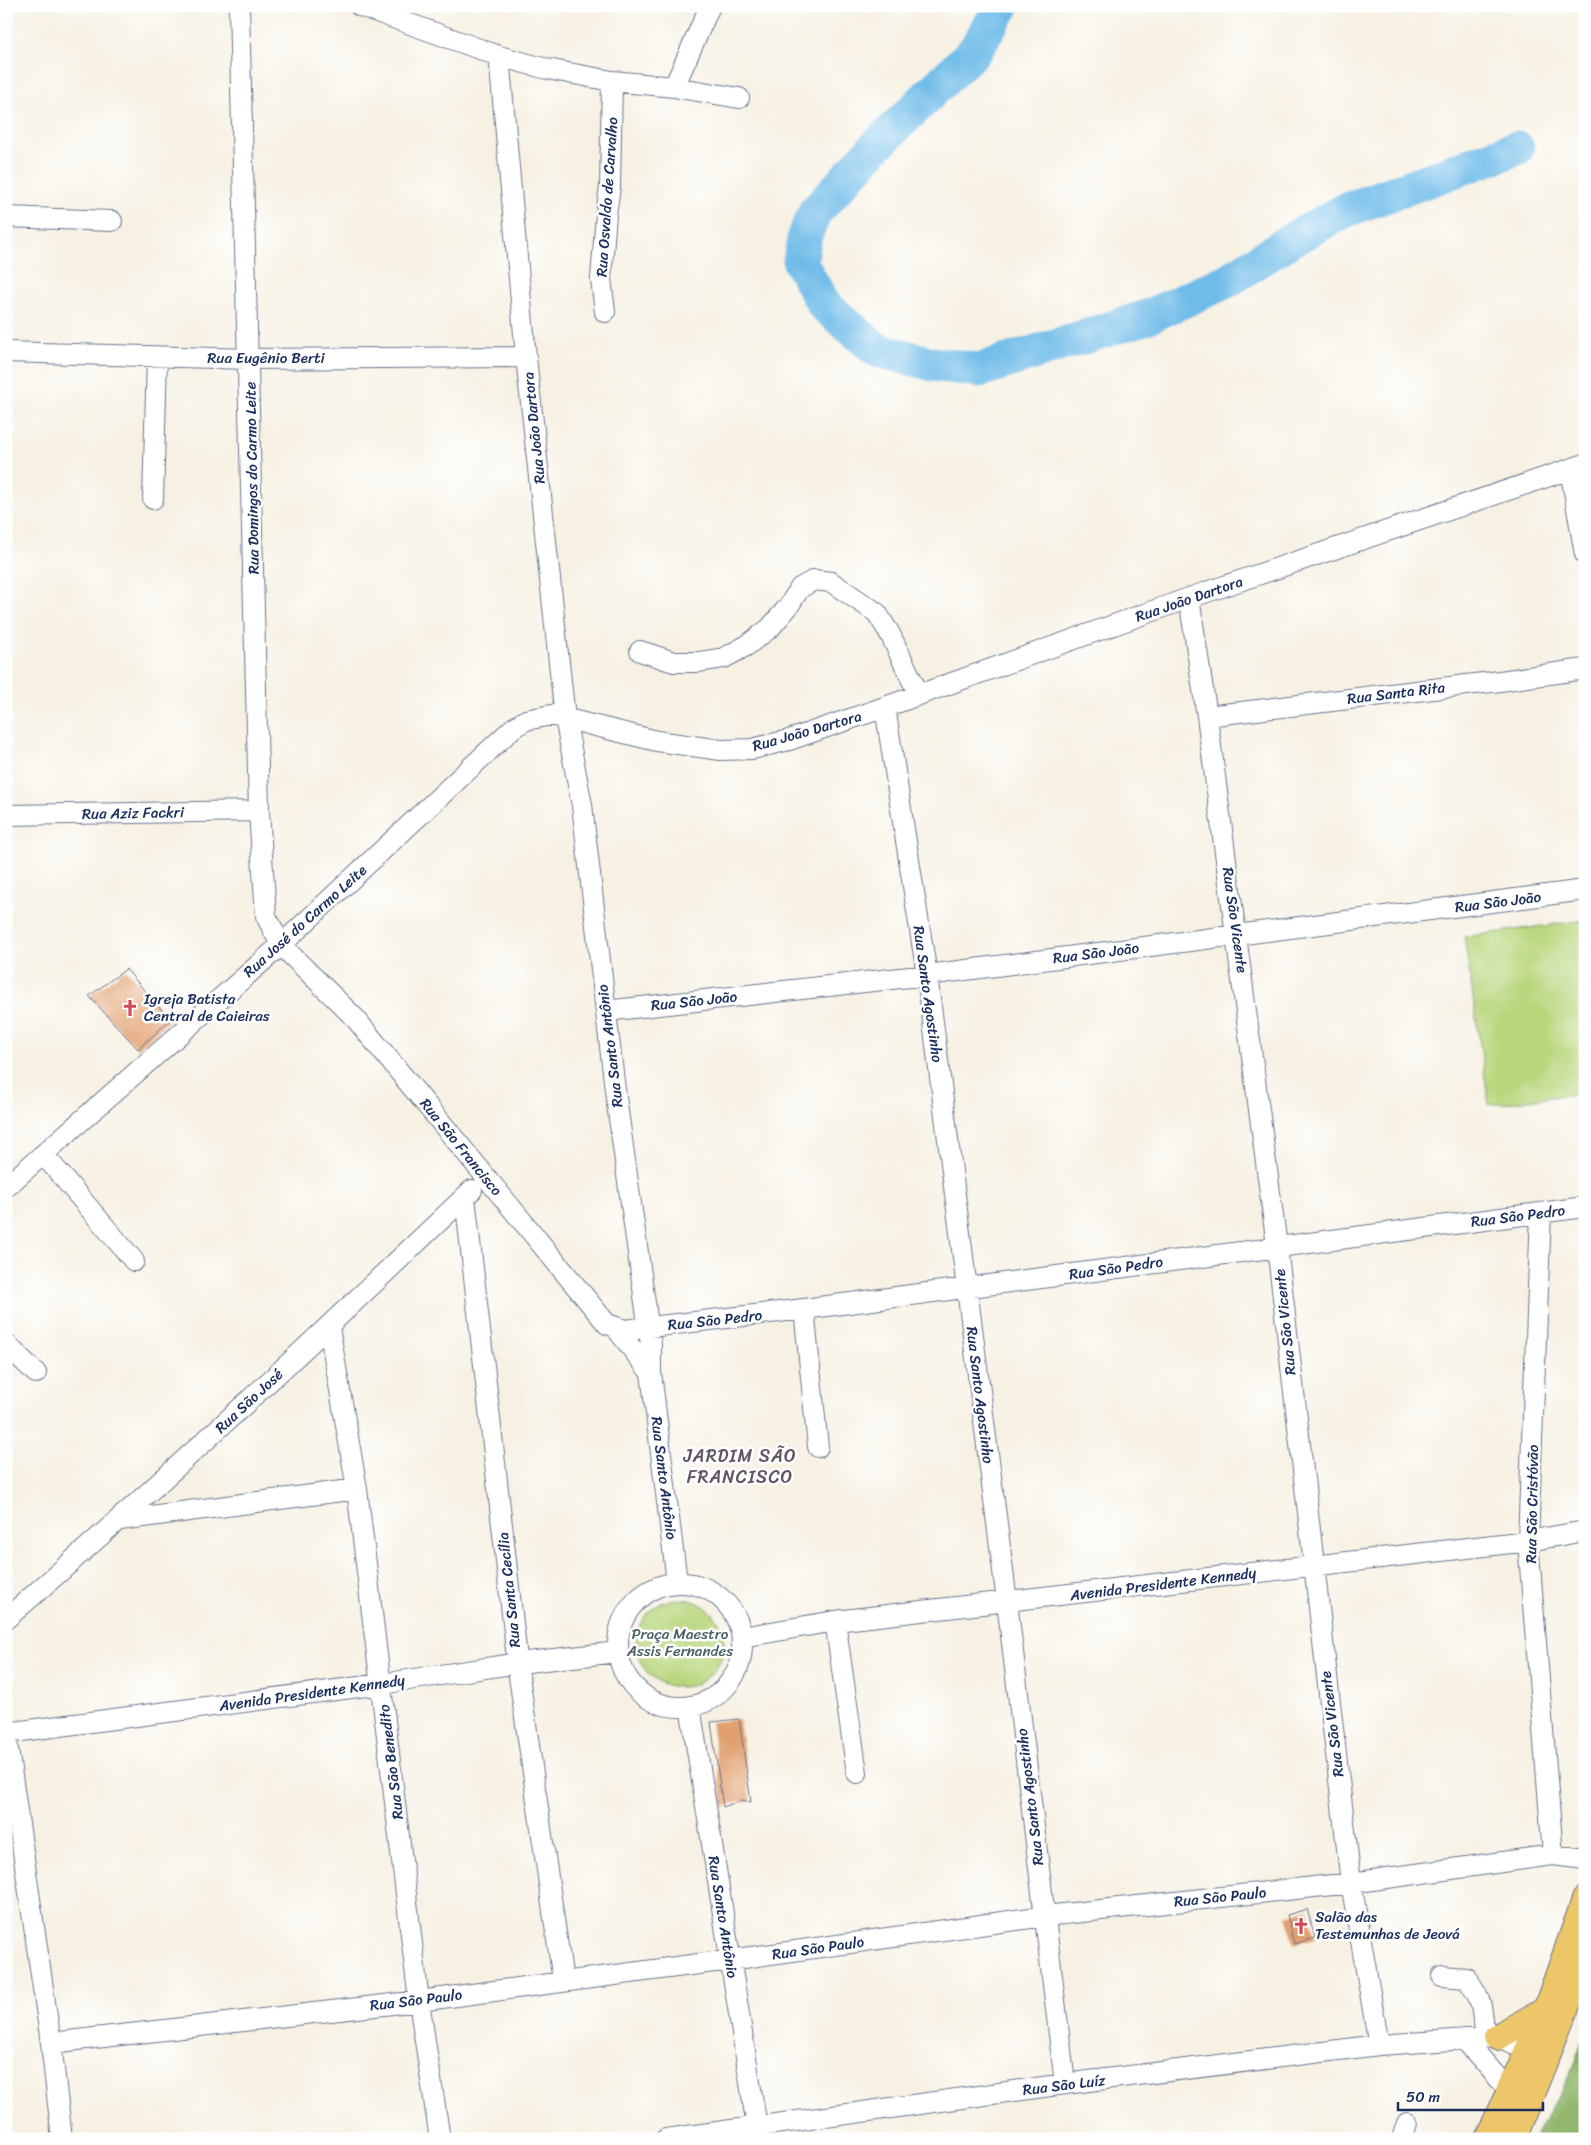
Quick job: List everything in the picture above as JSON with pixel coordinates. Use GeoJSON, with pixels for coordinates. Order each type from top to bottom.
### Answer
{"type":"FeatureCollection","features":[{"type":"Feature","properties":{"kind":"main road"},"geometry":{"type":"LineString","coordinates":[[1536,2054],[1546,2010],[1585,1900]]}},
{"type":"Feature","properties":{"kind":"main road"},"geometry":{"type":"LineString","coordinates":[[1498,2135],[1514,2087],[1536,2054],[1585,1960]]}},
{"type":"Feature","properties":{"kind":"main road"},"geometry":{"type":"LineString","coordinates":[[1482,2038],[1546,2010]]}},
{"type":"Feature","properties":{"kind":"street","name":"Rua Domingos do Carmo Leite"},"geometry":{"type":"LineString","coordinates":[[239,6],[259,811],[266,916],[281,945]]}},
{"type":"Feature","properties":{"kind":"street"},"geometry":{"type":"LineString","coordinates":[[360,6],[499,56],[577,75],[612,81],[674,87],[739,98]]}},
{"type":"Feature","properties":{"kind":"street"},"geometry":{"type":"LineString","coordinates":[[674,87],[710,6]]}},
{"type":"Feature","properties":{"kind":"street","name":"Rua João Dartora"},"geometry":{"type":"LineString","coordinates":[[499,56],[526,357],[565,718],[657,740],[721,750],[752,749],[789,740],[1189,598],[1577,467]]}},
{"type":"Feature","properties":{"kind":"street","name":"Rua Osvaldo de Carvalho"},"geometry":{"type":"LineString","coordinates":[[605,312],[601,279],[610,187],[612,81]]}},
{"type":"Feature","properties":{"kind":"street"},"geometry":{"type":"LineString","coordinates":[[6,217],[112,221]]}},
{"type":"Feature","properties":{"kind":"street","name":"Rua Eugênio Berti"},"geometry":{"type":"LineString","coordinates":[[6,352],[249,359],[526,357]]}},
{"type":"Feature","properties":{"kind":"street"},"geometry":{"type":"LineString","coordinates":[[153,498],[157,356]]}},
{"type":"Feature","properties":{"kind":"street"},"geometry":{"type":"LineString","coordinates":[[1577,467],[1585,554]]}},
{"type":"Feature","properties":{"kind":"street"},"geometry":{"type":"LineString","coordinates":[[640,651],[674,662],[699,662],[724,658],[746,646],[770,628],[788,607],[800,588],[814,580],[831,582],[877,613],[890,634],[919,695]]}},
{"type":"Feature","properties":{"kind":"street","name":"Rua São Vicente"},"geometry":{"type":"LineString","coordinates":[[1189,598],[1237,935],[1277,1246],[1351,1883],[1379,2045]]}},
{"type":"Feature","properties":{"kind":"street","name":"Rua Santa Rita"},"geometry":{"type":"LineString","coordinates":[[1207,716],[1585,669]]}},
{"type":"Feature","properties":{"kind":"street","name":"Rua Santo Agostinho"},"geometry":{"type":"LineString","coordinates":[[885,707],[927,975],[1066,2084]]}},
{"type":"Feature","properties":{"kind":"street","name":"Rua José do Carmo Leite"},"geometry":{"type":"LineString","coordinates":[[6,1187],[281,945],[513,728],[538,716],[551,715],[565,718]]}},
{"type":"Feature","properties":{"kind":"street","name":"Rua Santo Antônio"},"geometry":{"type":"LineString","coordinates":[[565,718],[582,805],[616,1100],[651,1345],[651,1373],[677,1582]]}},
{"type":"Feature","properties":{"kind":"street","name":"Rua Aziz Fackri"},"geometry":{"type":"LineString","coordinates":[[6,815],[259,811]]}},
{"type":"Feature","properties":{"kind":"street","name":"Rua São João"},"geometry":{"type":"LineString","coordinates":[[606,1011],[927,975],[1585,890]]}},
{"type":"Feature","properties":{"kind":"street","name":"Rua São Francisco"},"geometry":{"type":"LineString","coordinates":[[281,945],[355,1018],[607,1324],[616,1328]]}},
{"type":"Feature","properties":{"kind":"street"},"geometry":{"type":"LineString","coordinates":[[44,1155],[134,1261]]}},
{"type":"Feature","properties":{"kind":"street","name":"Rua São José"},"geometry":{"type":"LineString","coordinates":[[6,1619],[120,1520],[329,1327],[486,1177]]}},
{"type":"Feature","properties":{"kind":"street","name":"Rua Santa Cecília"},"geometry":{"type":"LineString","coordinates":[[465,1197],[518,1663],[563,1981]]}},
{"type":"Feature","properties":{"kind":"street","name":"Rua São Pedro"},"geometry":{"type":"LineString","coordinates":[[648,1327],[804,1310],[1277,1246],[1585,1207]]}},
{"type":"Feature","properties":{"kind":"street","name":"Rua São Cristóvão"},"geometry":{"type":"LineString","coordinates":[[1541,1213],[1528,1541],[1553,1855]]}},
{"type":"Feature","properties":{"kind":"street"},"geometry":{"type":"LineString","coordinates":[[804,1310],[818,1447]]}},
{"type":"Feature","properties":{"kind":"street","name":"Rua São Benedito"},"geometry":{"type":"LineString","coordinates":[[329,1327],[357,1489],[419,2001],[440,2139]]}},
{"type":"Feature","properties":{"kind":"street"},"geometry":{"type":"LineString","coordinates":[[616,1328],[626,1330],[648,1327]]}},
{"type":"Feature","properties":{"kind":"street"},"geometry":{"type":"LineString","coordinates":[[616,1328],[651,1373]]}},
{"type":"Feature","properties":{"kind":"street"},"geometry":{"type":"LineString","coordinates":[[6,1344],[36,1373]]}},
{"type":"Feature","properties":{"kind":"street"},"geometry":{"type":"LineString","coordinates":[[120,1520],[357,1489]]}},
{"type":"Feature","properties":{"kind":"street","name":"Avenida Presidente Kennedy"},"geometry":{"type":"LineString","coordinates":[[742,1637],[835,1621],[1528,1541],[1585,1531]]}},
{"type":"Feature","properties":{"kind":"street"},"geometry":{"type":"LineString","coordinates":[[677,1582],[696,1585],[715,1593],[729,1607],[742,1637],[739,1662],[732,1678],[721,1691],[706,1701],[690,1706],[669,1706],[650,1699],[634,1686],[622,1669],[618,1652],[620,1629],[627,1611],[640,1596],[658,1586],[677,1582]]}},
{"type":"Feature","properties":{"kind":"street"},"geometry":{"type":"LineString","coordinates":[[835,1621],[857,1773]]}},
{"type":"Feature","properties":{"kind":"street","name":"Avenida Presidente Kennedy"},"geometry":{"type":"LineString","coordinates":[[6,1734],[382,1684],[518,1663],[618,1652]]}},
{"type":"Feature","properties":{"kind":"street","name":"Rua Santo Antônio"},"geometry":{"type":"LineString","coordinates":[[690,1706],[757,2127]]}},
{"type":"Feature","properties":{"kind":"street"},"geometry":{"type":"LineString","coordinates":[[6,1734],[51,2043],[62,2139]]}},
{"type":"Feature","properties":{"kind":"street","name":"Rua São Paulo"},"geometry":{"type":"LineString","coordinates":[[51,2043],[419,2001],[1044,1916],[1351,1883],[1553,1855],[1585,1859]]}},
{"type":"Feature","properties":{"kind":"street"},"geometry":{"type":"LineString","coordinates":[[1442,1976],[1466,1978],[1476,1989],[1483,2006],[1482,2038],[1514,2087]]}},
{"type":"Feature","properties":{"kind":"street"},"geometry":{"type":"LineString","coordinates":[[1482,2038],[1536,2054]]}},
{"type":"Feature","properties":{"kind":"street","name":"Rua São Luíz"},"geometry":{"type":"LineString","coordinates":[[666,2139],[730,2135],[757,2127],[1066,2084],[1379,2045],[1482,2038]]}},
{"type":"Feature","properties":{"kind":"green space"},"geometry":{"type":"Polygon","coordinates":[[[1585,920],[1585,1093],[1489,1105],[1464,937],[1585,920]]]}},
{"type":"Feature","properties":{"kind":"green space","name":"Praça Maestro Assis Fernandes"},"geometry":{"type":"Polygon","coordinates":[[[680,1599],[697,1602],[705,1606],[717,1618],[721,1626],[724,1643],[721,1660],[717,1668],[705,1680],[697,1684],[680,1687],[663,1684],[655,1680],[643,1668],[639,1660],[636,1643],[639,1626],[643,1618],[655,1606],[663,1602],[680,1599]]]}},
{"type":"Feature","properties":{"kind":"green space"},"geometry":{"type":"Polygon","coordinates":[[[1585,2033],[1585,2139],[1534,2139],[1572,2070],[1585,2033]]]}},
{"type":"Feature","properties":{"kind":"building","name":"Igreja Batista Central de Caieiras"},"geometry":{"type":"Polygon","coordinates":[[[126,969],[170,1020],[138,1049],[89,996],[126,969]]]}},
{"type":"Feature","properties":{"kind":"building"},"geometry":{"type":"Polygon","coordinates":[[[739,1719],[751,1802],[740,1801],[723,1807],[711,1722],[739,1719]]]}},
{"type":"Feature","properties":{"kind":"building","name":"Salão das Testemunhas de Jeová"},"geometry":{"type":"Polygon","coordinates":[[[1307,1909],[1315,1938],[1294,1944],[1287,1915],[1307,1909]]]}},
{"type":"Feature","properties":{"kind":"waterway"},"geometry":{"type":"LineString","coordinates":[[1002,6],[975,50],[875,147],[815,212],[805,235],[800,262],[824,305],[877,350],[933,364],[979,370],[1147,317],[1227,281],[1291,240],[1346,210],[1517,148]]}},
{"type":"Feature","properties":{"kind":"place","name":"Igreja Batista Central de Caieiras"},"geometry":{"type":"Point","coordinates":[130,1008]}},
{"type":"Feature","properties":{"kind":"place","name":"Salão das Testemunhas de Jeová"},"geometry":{"type":"Point","coordinates":[1301,1926]}},
{"type":"Feature","properties":{"kind":"district","name":"JARDIM SÃO FRANCISCO"},"geometry":{"type":"Point","coordinates":[740,1466]}}]}
